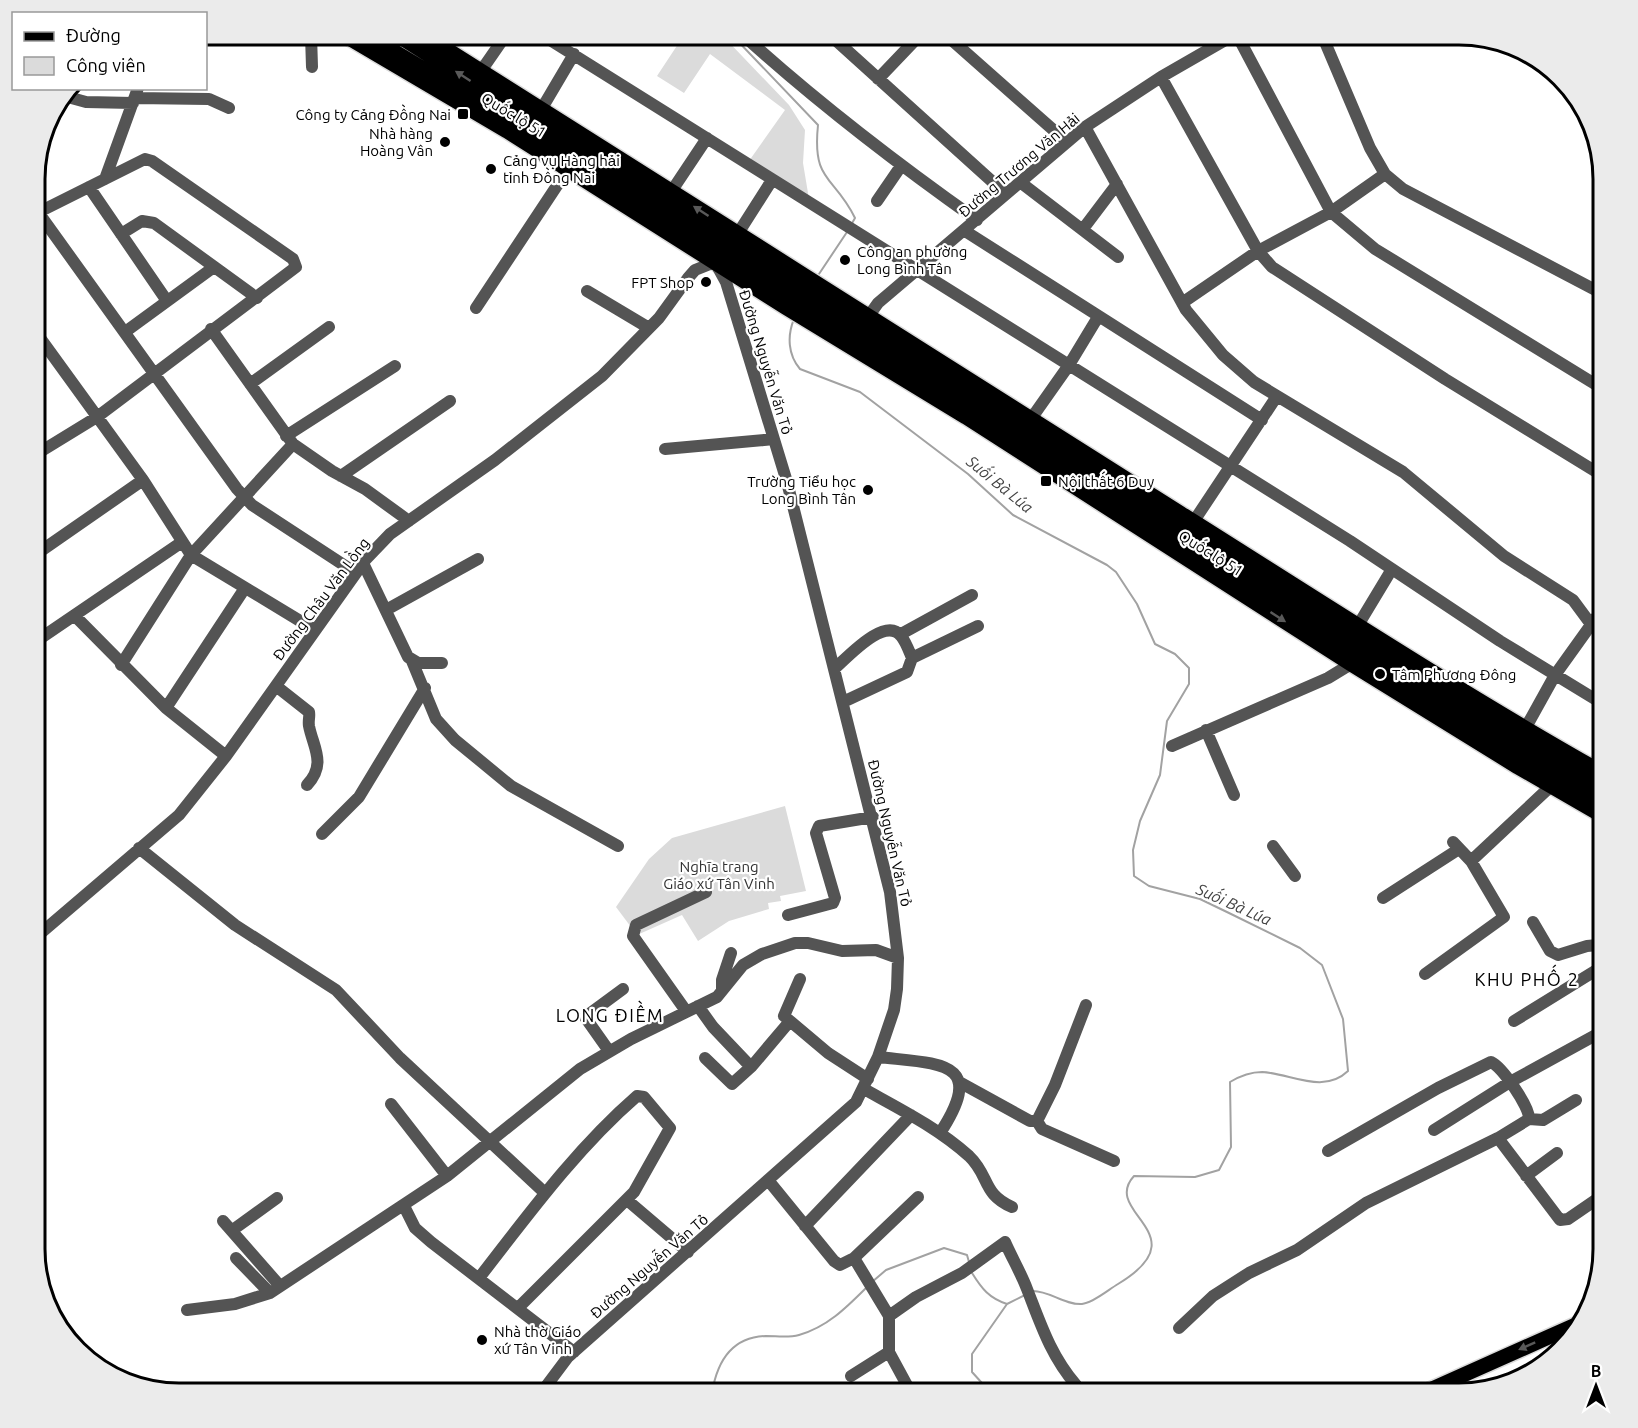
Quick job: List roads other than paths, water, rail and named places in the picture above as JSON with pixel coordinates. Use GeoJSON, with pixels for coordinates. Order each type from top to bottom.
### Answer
{"type":"FeatureCollection","features":[{"type":"Feature","properties":{"kind":"highway","name":"Quốc lộ 51"},"geometry":{"type":"LineString","coordinates":[[385,45],[726,245]]}},
{"type":"Feature","properties":{"kind":"highway","name":"Quốc lộ 51"},"geometry":{"type":"LineString","coordinates":[[417,45],[538,115],[794,292]]}},
{"type":"Feature","properties":{"kind":"highway"},"geometry":{"type":"LineString","coordinates":[[794,292],[811,302]]}},
{"type":"Feature","properties":{"kind":"highway","name":"Quốc lộ 51"},"geometry":{"type":"LineString","coordinates":[[811,302],[859,332],[1120,511],[1356,659],[1516,745],[1593,780]]}},
{"type":"Feature","properties":{"kind":"highway","name":"Quốc lộ 51"},"geometry":{"type":"LineString","coordinates":[[859,332],[1028,423],[1356,629],[1516,745],[1593,796]]}},
{"type":"Feature","properties":{"kind":"main road","name":"Quốc lộ 51"},"geometry":{"type":"LineString","coordinates":[[362,45],[568,169],[726,245],[794,292]]}},
{"type":"Feature","properties":{"kind":"main road","name":"Quốc lộ 51"},"geometry":{"type":"LineString","coordinates":[[441,45],[481,71],[538,115],[671,192],[726,245]]}},
{"type":"Feature","properties":{"kind":"main road"},"geometry":{"type":"LineString","coordinates":[[794,292],[811,302]]}},
{"type":"Feature","properties":{"kind":"main road","name":"Quốc lộ 51"},"geometry":{"type":"LineString","coordinates":[[811,302],[859,332]]}},
{"type":"Feature","properties":{"kind":"main road","name":"Quốc lộ 51"},"geometry":{"type":"LineString","coordinates":[[1516,745],[1593,770]]}},
{"type":"Feature","properties":{"kind":"main road","name":"Quốc lộ 51"},"geometry":{"type":"LineString","coordinates":[[1516,745],[1551,786],[1593,810]]}},
{"type":"Feature","properties":{"kind":"main road"},"geometry":{"type":"LineString","coordinates":[[1447,1383],[1566,1329]]}},
{"type":"Feature","properties":{"kind":"street"},"geometry":{"type":"LineString","coordinates":[[311,45],[312,67]]}},
{"type":"Feature","properties":{"kind":"street"},"geometry":{"type":"LineString","coordinates":[[481,71],[499,45]]}},
{"type":"Feature","properties":{"kind":"street"},"geometry":{"type":"LineString","coordinates":[[560,45],[1231,466],[1593,698]]}},
{"type":"Feature","properties":{"kind":"street"},"geometry":{"type":"LineString","coordinates":[[755,45],[793,81],[901,166],[977,220]]}},
{"type":"Feature","properties":{"kind":"street"},"geometry":{"type":"LineString","coordinates":[[842,45],[1006,194]]}},
{"type":"Feature","properties":{"kind":"street"},"geometry":{"type":"LineString","coordinates":[[878,79],[910,45]]}},
{"type":"Feature","properties":{"kind":"street"},"geometry":{"type":"LineString","coordinates":[[958,45],[1067,142]]}},
{"type":"Feature","properties":{"kind":"street","name":"Đường Trương Văn Hải"},"geometry":{"type":"LineString","coordinates":[[859,332],[878,303],[1067,142],[1161,77],[1217,45]]}},
{"type":"Feature","properties":{"kind":"street"},"geometry":{"type":"LineString","coordinates":[[1242,45],[1331,212],[1375,249],[1593,382]]}},
{"type":"Feature","properties":{"kind":"street"},"geometry":{"type":"LineString","coordinates":[[1326,45],[1341,84],[1385,174],[1403,189],[1593,288]]}},
{"type":"Feature","properties":{"kind":"street"},"geometry":{"type":"LineString","coordinates":[[538,115],[574,54]]}},
{"type":"Feature","properties":{"kind":"street"},"geometry":{"type":"LineString","coordinates":[[1161,77],[1258,252],[1279,272],[1593,470]]}},
{"type":"Feature","properties":{"kind":"street"},"geometry":{"type":"LineString","coordinates":[[105,179],[135,97]]}},
{"type":"Feature","properties":{"kind":"street"},"geometry":{"type":"LineString","coordinates":[[72,98],[86,102],[135,97],[188,101],[209,99],[229,108]]}},
{"type":"Feature","properties":{"kind":"street"},"geometry":{"type":"LineString","coordinates":[[1086,127],[1182,303],[1210,340],[1238,369],[1277,396],[1403,472],[1504,556],[1573,600],[1593,626]]}},
{"type":"Feature","properties":{"kind":"street"},"geometry":{"type":"LineString","coordinates":[[671,192],[706,138]]}},
{"type":"Feature","properties":{"kind":"street"},"geometry":{"type":"LineString","coordinates":[[45,209],[138,161],[152,161],[296,263],[294,271],[212,329],[97,417],[45,445]]}},
{"type":"Feature","properties":{"kind":"street"},"geometry":{"type":"LineString","coordinates":[[877,201],[901,166]]}},
{"type":"Feature","properties":{"kind":"street"},"geometry":{"type":"LineString","coordinates":[[476,308],[568,169]]}},
{"type":"Feature","properties":{"kind":"street"},"geometry":{"type":"LineString","coordinates":[[1182,303],[1258,252],[1331,212],[1385,174]]}},
{"type":"Feature","properties":{"kind":"street"},"geometry":{"type":"LineString","coordinates":[[726,245],[772,180]]}},
{"type":"Feature","properties":{"kind":"street"},"geometry":{"type":"LineString","coordinates":[[1020,182],[1118,256]]}},
{"type":"Feature","properties":{"kind":"street"},"geometry":{"type":"LineString","coordinates":[[1083,230],[1117,184]]}},
{"type":"Feature","properties":{"kind":"street"},"geometry":{"type":"LineString","coordinates":[[89,187],[167,302]]}},
{"type":"Feature","properties":{"kind":"street"},"geometry":{"type":"LineString","coordinates":[[121,234],[142,220],[148,220],[257,298]]}},
{"type":"Feature","properties":{"kind":"street"},"geometry":{"type":"LineString","coordinates":[[45,225],[125,332],[224,473],[244,497],[252,505],[360,568],[386,610],[412,661],[436,719],[454,740],[511,786],[618,846]]}},
{"type":"Feature","properties":{"kind":"street"},"geometry":{"type":"LineString","coordinates":[[965,231],[1262,420]]}},
{"type":"Feature","properties":{"kind":"street","name":"Đường Châu Văn Lồng"},"geometry":{"type":"LineString","coordinates":[[45,929],[179,815],[226,756],[360,568],[390,534],[567,405],[618,362],[649,328],[695,270],[726,245]]}},
{"type":"Feature","properties":{"kind":"street","name":"Đường Nguyễn Văn Tỏ"},"geometry":{"type":"LineString","coordinates":[[548,1383],[554,1373],[574,1352],[856,1102],[879,1057],[894,1011],[898,958],[890,892],[787,482],[726,282],[726,245]]}},
{"type":"Feature","properties":{"kind":"street"},"geometry":{"type":"LineString","coordinates":[[125,332],[214,267]]}},
{"type":"Feature","properties":{"kind":"street"},"geometry":{"type":"LineString","coordinates":[[587,291],[649,328]]}},
{"type":"Feature","properties":{"kind":"street"},"geometry":{"type":"LineString","coordinates":[[1028,423],[1069,365],[1098,317]]}},
{"type":"Feature","properties":{"kind":"street"},"geometry":{"type":"LineString","coordinates":[[249,384],[329,327]]}},
{"type":"Feature","properties":{"kind":"street"},"geometry":{"type":"LineString","coordinates":[[212,329],[289,440],[341,476],[365,489],[409,521]]}},
{"type":"Feature","properties":{"kind":"street"},"geometry":{"type":"LineString","coordinates":[[45,345],[143,480],[190,555],[315,630]]}},
{"type":"Feature","properties":{"kind":"street"},"geometry":{"type":"LineString","coordinates":[[121,665],[190,555],[244,497],[289,440],[395,366]]}},
{"type":"Feature","properties":{"kind":"street"},"geometry":{"type":"LineString","coordinates":[[1191,525],[1277,396]]}},
{"type":"Feature","properties":{"kind":"street"},"geometry":{"type":"LineString","coordinates":[[341,476],[450,401]]}},
{"type":"Feature","properties":{"kind":"street"},"geometry":{"type":"LineString","coordinates":[[665,449],[774,439]]}},
{"type":"Feature","properties":{"kind":"street"},"geometry":{"type":"LineString","coordinates":[[45,548],[143,480]]}},
{"type":"Feature","properties":{"kind":"street"},"geometry":{"type":"LineString","coordinates":[[45,636],[182,542]]}},
{"type":"Feature","properties":{"kind":"street"},"geometry":{"type":"LineString","coordinates":[[386,610],[478,559]]}},
{"type":"Feature","properties":{"kind":"street"},"geometry":{"type":"LineString","coordinates":[[1356,629],[1392,569]]}},
{"type":"Feature","properties":{"kind":"street"},"geometry":{"type":"LineString","coordinates":[[166,708],[245,588]]}},
{"type":"Feature","properties":{"kind":"street"},"geometry":{"type":"LineString","coordinates":[[901,634],[972,595]]}},
{"type":"Feature","properties":{"kind":"street"},"geometry":{"type":"LineString","coordinates":[[75,616],[166,708],[226,756]]}},
{"type":"Feature","properties":{"kind":"street"},"geometry":{"type":"LineString","coordinates":[[1516,745],[1555,675],[1593,620]]}},
{"type":"Feature","properties":{"kind":"street"},"geometry":{"type":"LineString","coordinates":[[912,658],[978,626]]}},
{"type":"Feature","properties":{"kind":"street"},"geometry":{"type":"LineString","coordinates":[[834,669],[878,631],[894,631],[901,634],[912,658],[907,672],[843,702]]}},
{"type":"Feature","properties":{"kind":"street"},"geometry":{"type":"LineString","coordinates":[[1172,746],[1328,678],[1356,659]]}},
{"type":"Feature","properties":{"kind":"street"},"geometry":{"type":"LineString","coordinates":[[412,661],[442,663]]}},
{"type":"Feature","properties":{"kind":"street"},"geometry":{"type":"LineString","coordinates":[[276,686],[309,711],[308,723],[318,757],[314,777],[307,784]]}},
{"type":"Feature","properties":{"kind":"street"},"geometry":{"type":"LineString","coordinates":[[322,834],[366,787],[425,688]]}},
{"type":"Feature","properties":{"kind":"street"},"geometry":{"type":"LineString","coordinates":[[1206,730],[1234,795]]}},
{"type":"Feature","properties":{"kind":"street"},"geometry":{"type":"LineString","coordinates":[[1471,861],[1551,786]]}},
{"type":"Feature","properties":{"kind":"street"},"geometry":{"type":"LineString","coordinates":[[788,915],[833,903],[835,897],[816,833],[819,826],[873,817]]}},
{"type":"Feature","properties":{"kind":"street"},"geometry":{"type":"LineString","coordinates":[[1273,846],[1295,876]]}},
{"type":"Feature","properties":{"kind":"street"},"geometry":{"type":"LineString","coordinates":[[1383,897],[1456,846],[1471,861],[1504,917],[1425,974]]}},
{"type":"Feature","properties":{"kind":"street"},"geometry":{"type":"LineString","coordinates":[[139,848],[235,925],[336,990],[385,1043],[545,1193]]}},
{"type":"Feature","properties":{"kind":"street"},"geometry":{"type":"LineString","coordinates":[[706,892],[636,925],[633,936],[692,1009],[713,1027],[751,1067]]}},
{"type":"Feature","properties":{"kind":"street"},"geometry":{"type":"LineString","coordinates":[[1533,922],[1550,951],[1557,955],[1593,945]]}},
{"type":"Feature","properties":{"kind":"street"},"geometry":{"type":"LineString","coordinates":[[187,1310],[235,1304],[275,1290],[447,1176],[552,1089],[609,1051],[722,992],[743,965],[762,954],[795,943],[842,951],[876,950],[898,958]]}},
{"type":"Feature","properties":{"kind":"street"},"geometry":{"type":"LineString","coordinates":[[722,992],[722,980],[731,953]]}},
{"type":"Feature","properties":{"kind":"street"},"geometry":{"type":"LineString","coordinates":[[1514,1021],[1593,972]]}},
{"type":"Feature","properties":{"kind":"street"},"geometry":{"type":"LineString","coordinates":[[800,979],[796,993],[783,1012],[790,1021],[866,1084],[940,1133],[976,1164],[997,1200],[1012,1207]]}},
{"type":"Feature","properties":{"kind":"street"},"geometry":{"type":"LineString","coordinates":[[609,1051],[585,1017],[623,989]]}},
{"type":"Feature","properties":{"kind":"street"},"geometry":{"type":"LineString","coordinates":[[1037,1121],[1055,1085],[1086,1005]]}},
{"type":"Feature","properties":{"kind":"street"},"geometry":{"type":"LineString","coordinates":[[705,1058],[732,1084],[751,1067],[790,1021]]}},
{"type":"Feature","properties":{"kind":"street"},"geometry":{"type":"LineString","coordinates":[[1434,1130],[1510,1082],[1593,1036]]}},
{"type":"Feature","properties":{"kind":"street"},"geometry":{"type":"LineString","coordinates":[[879,1057],[948,1068],[956,1073],[961,1083],[1030,1121],[1037,1121]]}},
{"type":"Feature","properties":{"kind":"street"},"geometry":{"type":"LineString","coordinates":[[1328,1151],[1486,1063],[1494,1062],[1510,1082],[1528,1111],[1529,1119]]}},
{"type":"Feature","properties":{"kind":"street"},"geometry":{"type":"LineString","coordinates":[[940,1133],[956,1107],[961,1083]]}},
{"type":"Feature","properties":{"kind":"street"},"geometry":{"type":"LineString","coordinates":[[479,1278],[545,1193],[597,1135],[640,1095],[670,1128],[627,1200],[519,1308]]}},
{"type":"Feature","properties":{"kind":"street"},"geometry":{"type":"LineString","coordinates":[[1179,1328],[1213,1296],[1249,1273],[1297,1250],[1366,1203],[1498,1138],[1529,1119],[1543,1120],[1576,1100]]}},
{"type":"Feature","properties":{"kind":"street"},"geometry":{"type":"LineString","coordinates":[[391,1104],[447,1176]]}},
{"type":"Feature","properties":{"kind":"street"},"geometry":{"type":"LineString","coordinates":[[805,1226],[911,1115]]}},
{"type":"Feature","properties":{"kind":"street"},"geometry":{"type":"LineString","coordinates":[[1037,1121],[1042,1129],[1114,1161]]}},
{"type":"Feature","properties":{"kind":"street"},"geometry":{"type":"LineString","coordinates":[[1498,1138],[1560,1220],[1568,1219],[1593,1202]]}},
{"type":"Feature","properties":{"kind":"street"},"geometry":{"type":"LineString","coordinates":[[1526,1176],[1557,1153]]}},
{"type":"Feature","properties":{"kind":"street"},"geometry":{"type":"LineString","coordinates":[[768,1180],[834,1261],[845,1264],[918,1197]]}},
{"type":"Feature","properties":{"kind":"street"},"geometry":{"type":"LineString","coordinates":[[234,1231],[277,1198]]}},
{"type":"Feature","properties":{"kind":"street"},"geometry":{"type":"LineString","coordinates":[[627,1200],[688,1252]]}},
{"type":"Feature","properties":{"kind":"street"},"geometry":{"type":"LineString","coordinates":[[404,1206],[415,1228],[574,1352]]}},
{"type":"Feature","properties":{"kind":"street"},"geometry":{"type":"LineString","coordinates":[[234,1231],[235,1215]]}},
{"type":"Feature","properties":{"kind":"street"},"geometry":{"type":"LineString","coordinates":[[223,1221],[234,1231],[275,1290]]}},
{"type":"Feature","properties":{"kind":"street"},"geometry":{"type":"LineString","coordinates":[[889,1316],[916,1297],[962,1273],[975,1261],[1005,1242],[1059,1365],[1074,1383]]}},
{"type":"Feature","properties":{"kind":"street"},"geometry":{"type":"LineString","coordinates":[[236,1258],[275,1290]]}},
{"type":"Feature","properties":{"kind":"street"},"geometry":{"type":"LineString","coordinates":[[854,1258],[889,1316],[889,1352],[906,1383]]}},
{"type":"Feature","properties":{"kind":"street"},"geometry":{"type":"LineString","coordinates":[[851,1376],[889,1352]]}},
{"type":"Feature","properties":{"kind":"waterway","name":"Suối Bà Lúa"},"geometry":{"type":"LineString","coordinates":[[742,45],[818,125],[818,158],[826,177],[855,218],[851,225]]}},
{"type":"Feature","properties":{"kind":"waterway","name":"Suối Bà Lúa"},"geometry":{"type":"LineString","coordinates":[[817,277],[847,232]]}},
{"type":"Feature","properties":{"kind":"waterway","name":"Suối Bà Lúa"},"geometry":{"type":"LineString","coordinates":[[794,319],[790,332],[790,345],[793,358],[800,369],[860,392],[968,474],[1013,515],[1116,572],[1137,604],[1155,644],[1175,654],[1189,668],[1189,684],[1167,721],[1160,775],[1140,821],[1133,850],[1134,876],[1149,886],[1200,899],[1300,948],[1322,965],[1343,1019],[1348,1071],[1338,1078],[1317,1082],[1262,1072],[1246,1075],[1230,1082],[1231,1147],[1219,1170],[1195,1177],[1134,1176],[1127,1189],[1129,1201],[1151,1238],[1151,1251],[1141,1267],[1100,1296],[1082,1304],[1033,1291]]}},
{"type":"Feature","properties":{"kind":"waterway","name":"Suối Bà Lúa"},"geometry":{"type":"LineString","coordinates":[[872,1282],[886,1270],[944,1248],[967,1255],[969,1262]]}},
{"type":"Feature","properties":{"kind":"waterway","name":"Suối Bà Lúa"},"geometry":{"type":"LineString","coordinates":[[972,1273],[986,1292],[1001,1302],[1007,1304],[1025,1295]]}},
{"type":"Feature","properties":{"kind":"waterway","name":"Suối Bà Lúa"},"geometry":{"type":"LineString","coordinates":[[714,1383],[722,1362],[735,1346],[754,1337],[791,1336],[809,1332],[836,1316],[866,1288]]}},
{"type":"Feature","properties":{"kind":"waterway"},"geometry":{"type":"LineString","coordinates":[[982,1383],[972,1372],[972,1354],[1007,1304]]}},
{"type":"Feature","properties":{"kind":"place","name":"Công ty Cảng Đồng Nai"},"geometry":{"type":"Point","coordinates":[463,114]}},
{"type":"Feature","properties":{"kind":"place","name":"Nhà hàng Hoàng Vân"},"geometry":{"type":"Point","coordinates":[445,142]}},
{"type":"Feature","properties":{"kind":"place","name":"Cảng vụ Hàng hải tỉnh Đồng Nai"},"geometry":{"type":"Point","coordinates":[491,169]}},
{"type":"Feature","properties":{"kind":"place","name":"Công an phường Long Bình Tân"},"geometry":{"type":"Point","coordinates":[845,260]}},
{"type":"Feature","properties":{"kind":"place","name":"FPT Shop"},"geometry":{"type":"Point","coordinates":[706,282]}},
{"type":"Feature","properties":{"kind":"place","name":"Nội thất 6 Duy"},"geometry":{"type":"Point","coordinates":[1046,481]}},
{"type":"Feature","properties":{"kind":"place","name":"Trường Tiểu học Long Bình Tân"},"geometry":{"type":"Point","coordinates":[868,490]}},
{"type":"Feature","properties":{"kind":"place","name":"Tâm Phương Đông"},"geometry":{"type":"Point","coordinates":[1380,674]}},
{"type":"Feature","properties":{"kind":"place","name":"Nhà thờ Giáo xứ Tân Vinh"},"geometry":{"type":"Point","coordinates":[482,1340]}},
{"type":"Feature","properties":{"kind":"district","name":"KHU PHỐ 2"},"geometry":{"type":"Point","coordinates":[1527,979]}},
{"type":"Feature","properties":{"kind":"district","name":"LONG ĐIỀM"},"geometry":{"type":"Point","coordinates":[610,1015]}},
{"type":"Feature","properties":{"kind":"park label","name":"Nghĩa trang Giáo xứ Tân Vinh"},"geometry":{"type":"Point","coordinates":[719,874]}}]}
